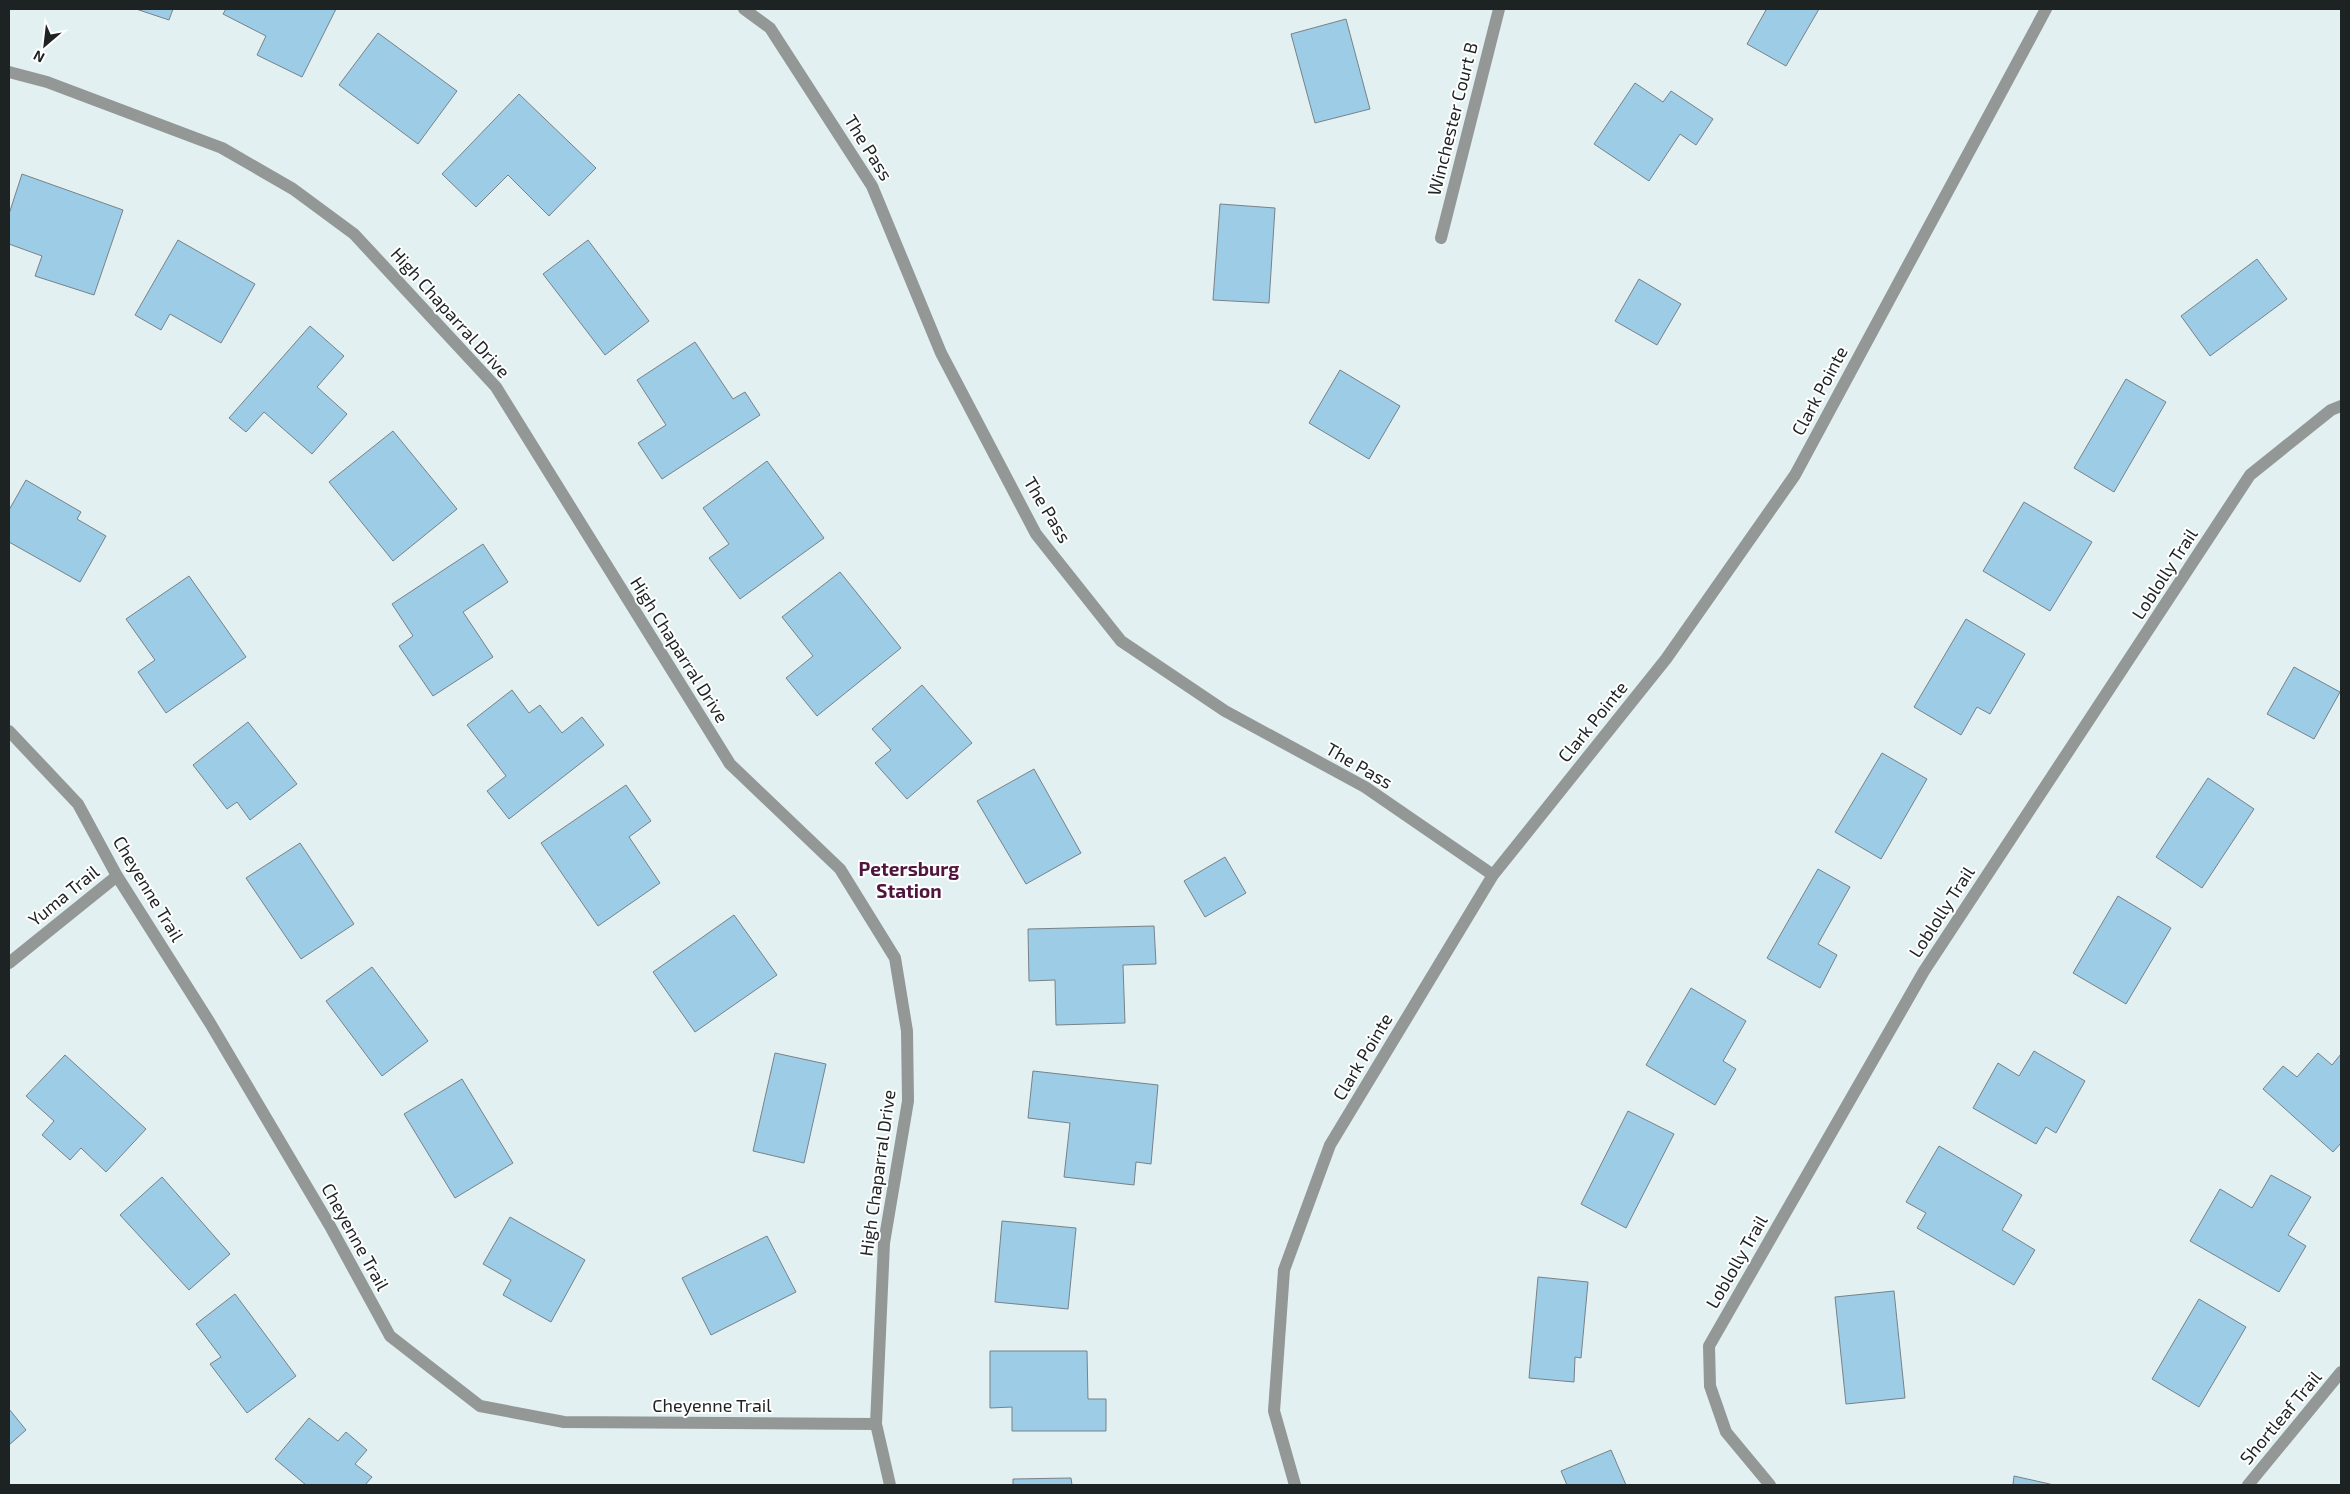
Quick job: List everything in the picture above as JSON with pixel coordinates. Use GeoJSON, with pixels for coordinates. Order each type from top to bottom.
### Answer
{"type":"FeatureCollection","features":[{"type":"Feature","properties":{"kind":"street","name":"The Pass"},"geometry":{"type":"LineString","coordinates":[[744,9],[770,28],[872,186],[941,353],[1036,534],[1121,641],[1224,711],[1365,788],[1493,874]]}},
{"type":"Feature","properties":{"kind":"street","name":"Winchester Court B"},"geometry":{"type":"LineString","coordinates":[[1441,238],[1499,9]]}},
{"type":"Feature","properties":{"kind":"street","name":"Clark Pointe"},"geometry":{"type":"LineString","coordinates":[[1295,1485],[1274,1411],[1284,1270],[1330,1145],[1493,874],[1666,659],[1795,475],[2046,9]]}},
{"type":"Feature","properties":{"kind":"street","name":"High Chaparral Drive"},"geometry":{"type":"LineString","coordinates":[[9,72],[47,82],[222,148],[293,189],[354,234],[496,387],[730,764],[840,869],[895,958],[907,1031],[908,1101],[884,1243],[876,1424],[890,1485]]}},
{"type":"Feature","properties":{"kind":"street","name":"Loblolly Trail"},"geometry":{"type":"LineString","coordinates":[[1770,1485],[1726,1432],[1710,1386],[1709,1346],[1924,971],[2250,475],[2331,410],[2341,406]]}},
{"type":"Feature","properties":{"kind":"street","name":"Cheyenne Trail"},"geometry":{"type":"LineString","coordinates":[[9,731],[78,804],[117,876],[235,1065],[330,1226],[390,1336],[480,1406],[564,1422],[876,1424]]}},
{"type":"Feature","properties":{"kind":"street","name":"Yuma Trail"},"geometry":{"type":"LineString","coordinates":[[9,963],[117,876]]}},
{"type":"Feature","properties":{"kind":"street","name":"Shortleaf Trail"},"geometry":{"type":"LineString","coordinates":[[2248,1485],[2341,1372]]}},
{"type":"Feature","properties":{"kind":"building"},"geometry":{"type":"Polygon","coordinates":[[[136,9],[173,9],[169,20],[136,9]]]}},
{"type":"Feature","properties":{"kind":"building"},"geometry":{"type":"Polygon","coordinates":[[[226,9],[336,9],[302,77],[257,55],[266,36],[223,14],[226,9]]]}},
{"type":"Feature","properties":{"kind":"building"},"geometry":{"type":"Polygon","coordinates":[[[1763,9],[1819,9],[1786,66],[1747,44],[1766,10],[1763,9]]]}},
{"type":"Feature","properties":{"kind":"building"},"geometry":{"type":"Polygon","coordinates":[[[1346,19],[1370,109],[1315,123],[1291,34],[1346,19]]]}},
{"type":"Feature","properties":{"kind":"building"},"geometry":{"type":"Polygon","coordinates":[[[378,33],[457,91],[418,144],[339,85],[378,33]]]}},
{"type":"Feature","properties":{"kind":"building"},"geometry":{"type":"Polygon","coordinates":[[[1635,83],[1663,102],[1671,91],[1713,119],[1696,145],[1680,134],[1649,181],[1594,144],[1635,83]]]}},
{"type":"Feature","properties":{"kind":"building"},"geometry":{"type":"Polygon","coordinates":[[[519,94],[596,168],[549,216],[508,175],[476,207],[442,174],[519,94]]]}},
{"type":"Feature","properties":{"kind":"building"},"geometry":{"type":"Polygon","coordinates":[[[22,174],[123,210],[94,295],[35,276],[42,256],[9,244],[9,214],[22,174]]]}},
{"type":"Feature","properties":{"kind":"building"},"geometry":{"type":"Polygon","coordinates":[[[1220,204],[1275,208],[1269,303],[1213,300],[1220,204]]]}},
{"type":"Feature","properties":{"kind":"building"},"geometry":{"type":"Polygon","coordinates":[[[178,240],[255,284],[221,343],[170,314],[161,330],[135,315],[178,240]]]}},
{"type":"Feature","properties":{"kind":"building"},"geometry":{"type":"Polygon","coordinates":[[[588,240],[649,321],[605,355],[543,274],[588,240]]]}},
{"type":"Feature","properties":{"kind":"building"},"geometry":{"type":"Polygon","coordinates":[[[2257,259],[2287,299],[2210,356],[2181,316],[2257,259]]]}},
{"type":"Feature","properties":{"kind":"building"},"geometry":{"type":"Polygon","coordinates":[[[1639,279],[1681,304],[1657,345],[1615,321],[1639,279]]]}},
{"type":"Feature","properties":{"kind":"building"},"geometry":{"type":"Polygon","coordinates":[[[310,326],[344,356],[317,387],[347,414],[312,454],[264,412],[246,432],[229,418],[310,326]]]}},
{"type":"Feature","properties":{"kind":"building"},"geometry":{"type":"Polygon","coordinates":[[[695,342],[733,399],[745,392],[760,415],[662,479],[638,443],[666,425],[637,380],[695,342]]]}},
{"type":"Feature","properties":{"kind":"building"},"geometry":{"type":"Polygon","coordinates":[[[1340,370],[1400,406],[1369,459],[1309,423],[1340,370]]]}},
{"type":"Feature","properties":{"kind":"building"},"geometry":{"type":"Polygon","coordinates":[[[2126,379],[2166,402],[2114,492],[2074,468],[2126,379]]]}},
{"type":"Feature","properties":{"kind":"building"},"geometry":{"type":"Polygon","coordinates":[[[393,431],[457,509],[393,561],[329,482],[393,431]]]}},
{"type":"Feature","properties":{"kind":"building"},"geometry":{"type":"Polygon","coordinates":[[[767,461],[824,538],[740,599],[709,558],[729,544],[703,508],[767,461]]]}},
{"type":"Feature","properties":{"kind":"building"},"geometry":{"type":"Polygon","coordinates":[[[26,480],[81,512],[77,519],[106,536],[80,582],[9,542],[9,510],[26,480]]]}},
{"type":"Feature","properties":{"kind":"building"},"geometry":{"type":"Polygon","coordinates":[[[2024,502],[2092,542],[2050,611],[1983,571],[2024,502]]]}},
{"type":"Feature","properties":{"kind":"building"},"geometry":{"type":"Polygon","coordinates":[[[483,544],[508,582],[463,612],[493,657],[433,696],[399,646],[413,636],[392,604],[483,544]]]}},
{"type":"Feature","properties":{"kind":"building"},"geometry":{"type":"Polygon","coordinates":[[[840,572],[901,648],[817,716],[786,678],[813,656],[782,617],[840,572]]]}},
{"type":"Feature","properties":{"kind":"building"},"geometry":{"type":"Polygon","coordinates":[[[189,576],[246,657],[166,713],[138,672],[155,660],[126,619],[189,576]]]}},
{"type":"Feature","properties":{"kind":"building"},"geometry":{"type":"Polygon","coordinates":[[[1966,619],[2025,654],[1990,714],[1977,707],[1961,735],[1914,707],[1966,619]]]}},
{"type":"Feature","properties":{"kind":"building"},"geometry":{"type":"Polygon","coordinates":[[[2294,667],[2340,692],[2314,739],[2267,714],[2294,667]]]}},
{"type":"Feature","properties":{"kind":"building"},"geometry":{"type":"Polygon","coordinates":[[[922,685],[972,743],[907,799],[875,763],[891,750],[872,729],[922,685]]]}},
{"type":"Feature","properties":{"kind":"building"},"geometry":{"type":"Polygon","coordinates":[[[512,690],[529,713],[540,705],[562,733],[582,717],[604,745],[509,819],[487,791],[506,776],[467,725],[512,690]]]}},
{"type":"Feature","properties":{"kind":"building"},"geometry":{"type":"Polygon","coordinates":[[[248,722],[297,784],[250,820],[237,802],[227,809],[193,765],[248,722]]]}},
{"type":"Feature","properties":{"kind":"building"},"geometry":{"type":"Polygon","coordinates":[[[1882,753],[1927,779],[1881,859],[1835,832],[1882,753]]]}},
{"type":"Feature","properties":{"kind":"building"},"geometry":{"type":"Polygon","coordinates":[[[1034,769],[1081,853],[1026,884],[977,801],[1034,769]]]}},
{"type":"Feature","properties":{"kind":"building"},"geometry":{"type":"Polygon","coordinates":[[[2208,778],[2254,809],[2202,888],[2156,857],[2208,778]]]}},
{"type":"Feature","properties":{"kind":"building"},"geometry":{"type":"Polygon","coordinates":[[[626,785],[651,821],[629,837],[660,883],[598,926],[541,843],[626,785]]]}},
{"type":"Feature","properties":{"kind":"building"},"geometry":{"type":"Polygon","coordinates":[[[300,843],[354,924],[301,959],[246,878],[300,843]]]}},
{"type":"Feature","properties":{"kind":"building"},"geometry":{"type":"Polygon","coordinates":[[[1225,857],[1246,893],[1205,917],[1184,881],[1225,857]]]}},
{"type":"Feature","properties":{"kind":"building"},"geometry":{"type":"Polygon","coordinates":[[[1818,869],[1850,887],[1818,944],[1837,955],[1820,988],[1767,958],[1818,869]]]}},
{"type":"Feature","properties":{"kind":"building"},"geometry":{"type":"Polygon","coordinates":[[[2118,896],[2171,928],[2126,1004],[2073,973],[2118,896]]]}},
{"type":"Feature","properties":{"kind":"building"},"geometry":{"type":"Polygon","coordinates":[[[734,915],[777,975],[695,1032],[653,972],[734,915]]]}},
{"type":"Feature","properties":{"kind":"building"},"geometry":{"type":"Polygon","coordinates":[[[1154,926],[1156,964],[1123,965],[1125,1023],[1056,1025],[1055,980],[1029,981],[1028,929],[1154,926]]]}},
{"type":"Feature","properties":{"kind":"building"},"geometry":{"type":"Polygon","coordinates":[[[372,967],[428,1041],[382,1076],[326,1001],[372,967]]]}},
{"type":"Feature","properties":{"kind":"building"},"geometry":{"type":"Polygon","coordinates":[[[1691,988],[1746,1021],[1723,1061],[1736,1069],[1715,1105],[1646,1065],[1691,988]]]}},
{"type":"Feature","properties":{"kind":"building"},"geometry":{"type":"Polygon","coordinates":[[[2034,1051],[2085,1081],[2056,1133],[2046,1127],[2036,1144],[1973,1108],[1998,1063],[2019,1076],[2034,1051]]]}},
{"type":"Feature","properties":{"kind":"building"},"geometry":{"type":"Polygon","coordinates":[[[775,1053],[826,1064],[804,1163],[753,1151],[775,1053]]]}},
{"type":"Feature","properties":{"kind":"building"},"geometry":{"type":"Polygon","coordinates":[[[2318,1053],[2332,1065],[2341,1054],[2341,1143],[2333,1152],[2263,1089],[2283,1066],[2297,1077],[2318,1053]]]}},
{"type":"Feature","properties":{"kind":"building"},"geometry":{"type":"Polygon","coordinates":[[[65,1055],[146,1129],[106,1172],[81,1148],[70,1160],[42,1135],[54,1121],[26,1096],[65,1055]]]}},
{"type":"Feature","properties":{"kind":"building"},"geometry":{"type":"Polygon","coordinates":[[[1033,1071],[1158,1085],[1151,1164],[1136,1162],[1134,1185],[1064,1177],[1070,1123],[1028,1118],[1033,1071]]]}},
{"type":"Feature","properties":{"kind":"building"},"geometry":{"type":"Polygon","coordinates":[[[462,1079],[513,1163],[455,1198],[404,1114],[462,1079]]]}},
{"type":"Feature","properties":{"kind":"building"},"geometry":{"type":"Polygon","coordinates":[[[1628,1111],[1674,1134],[1626,1228],[1581,1204],[1628,1111]]]}},
{"type":"Feature","properties":{"kind":"building"},"geometry":{"type":"Polygon","coordinates":[[[1939,1146],[2022,1195],[2002,1230],[2035,1250],[2014,1285],[1917,1228],[1926,1213],[1906,1202],[1939,1146]]]}},
{"type":"Feature","properties":{"kind":"building"},"geometry":{"type":"Polygon","coordinates":[[[2271,1175],[2311,1197],[2288,1235],[2306,1246],[2279,1292],[2190,1241],[2220,1189],[2252,1208],[2271,1175]]]}},
{"type":"Feature","properties":{"kind":"building"},"geometry":{"type":"Polygon","coordinates":[[[162,1177],[230,1254],[189,1290],[120,1215],[162,1177]]]}},
{"type":"Feature","properties":{"kind":"building"},"geometry":{"type":"Polygon","coordinates":[[[510,1217],[585,1260],[551,1322],[503,1295],[511,1280],[483,1264],[510,1217]]]}},
{"type":"Feature","properties":{"kind":"building"},"geometry":{"type":"Polygon","coordinates":[[[1002,1221],[1076,1228],[1068,1309],[995,1302],[1002,1221]]]}},
{"type":"Feature","properties":{"kind":"building"},"geometry":{"type":"Polygon","coordinates":[[[767,1236],[796,1292],[711,1335],[682,1278],[767,1236]]]}},
{"type":"Feature","properties":{"kind":"building"},"geometry":{"type":"Polygon","coordinates":[[[1538,1277],[1588,1282],[1581,1358],[1575,1357],[1574,1382],[1529,1378],[1538,1277]]]}},
{"type":"Feature","properties":{"kind":"building"},"geometry":{"type":"Polygon","coordinates":[[[1894,1291],[1905,1398],[1846,1404],[1835,1297],[1894,1291]]]}},
{"type":"Feature","properties":{"kind":"building"},"geometry":{"type":"Polygon","coordinates":[[[235,1294],[296,1376],[247,1413],[210,1364],[221,1357],[196,1324],[235,1294]]]}},
{"type":"Feature","properties":{"kind":"building"},"geometry":{"type":"Polygon","coordinates":[[[2199,1299],[2246,1327],[2199,1407],[2152,1379],[2199,1299]]]}},
{"type":"Feature","properties":{"kind":"building"},"geometry":{"type":"Polygon","coordinates":[[[990,1351],[1087,1351],[1088,1399],[1106,1399],[1106,1431],[1012,1431],[1012,1407],[990,1408],[990,1351]]]}},
{"type":"Feature","properties":{"kind":"building"},"geometry":{"type":"Polygon","coordinates":[[[9,1409],[26,1430],[9,1445],[9,1409]]]}},
{"type":"Feature","properties":{"kind":"building"},"geometry":{"type":"Polygon","coordinates":[[[309,1418],[338,1441],[346,1432],[367,1450],[355,1464],[372,1477],[365,1485],[306,1485],[275,1459],[309,1418]]]}},
{"type":"Feature","properties":{"kind":"building"},"geometry":{"type":"Polygon","coordinates":[[[1611,1450],[1626,1485],[1567,1485],[1561,1471],[1611,1450]]]}},
{"type":"Feature","properties":{"kind":"building"},"geometry":{"type":"Polygon","coordinates":[[[2014,1476],[2054,1485],[2013,1485],[2014,1476]]]}},
{"type":"Feature","properties":{"kind":"building"},"geometry":{"type":"Polygon","coordinates":[[[1071,1478],[1072,1485],[1013,1485],[1013,1479],[1071,1478]]]}},
{"type":"Feature","properties":{"kind":"district","name":"Petersburg Station"},"geometry":{"type":"Point","coordinates":[909,880]}}]}
